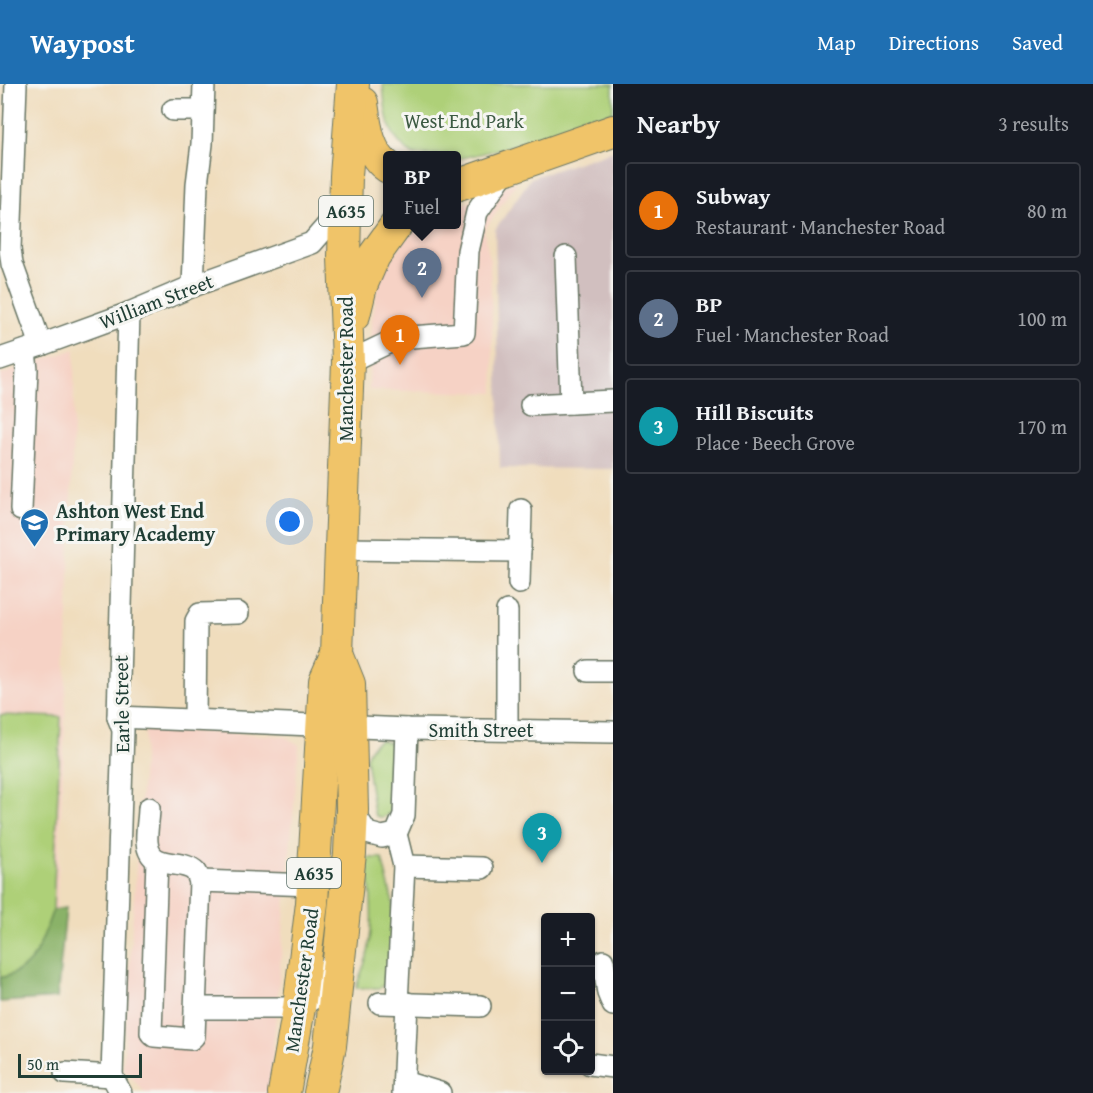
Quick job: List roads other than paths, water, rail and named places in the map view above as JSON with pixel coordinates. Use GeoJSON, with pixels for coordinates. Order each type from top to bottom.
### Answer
{"type":"FeatureCollection","features":[{"type":"Feature","properties":{"kind":"highway","name":"Manchester Road"},"geometry":{"type":"LineString","coordinates":[[284,1093],[299,1008],[337,725],[349,684],[337,654],[348,350],[344,257],[346,176],[353,84]]}},
{"type":"Feature","properties":{"kind":"highway"},"geometry":{"type":"LineString","coordinates":[[360,84],[370,144],[383,164]]}},
{"type":"Feature","properties":{"kind":"highway"},"geometry":{"type":"LineString","coordinates":[[461,184],[613,131]]}},
{"type":"Feature","properties":{"kind":"highway","name":"A635"},"geometry":{"type":"LineString","coordinates":[[348,350],[361,285],[374,256],[394,229]]}},
{"type":"Feature","properties":{"kind":"highway","name":"Manchester Road"},"geometry":{"type":"LineString","coordinates":[[320,1093],[330,1046],[350,853],[352,810],[337,725]]}},
{"type":"Feature","properties":{"kind":"street"},"geometry":{"type":"LineString","coordinates":[[16,84],[10,249],[33,348],[27,370],[21,510]]}},
{"type":"Feature","properties":{"kind":"street"},"geometry":{"type":"LineString","coordinates":[[193,286],[204,84]]}},
{"type":"Feature","properties":{"kind":"street"},"geometry":{"type":"LineString","coordinates":[[173,110],[203,110]]}},
{"type":"Feature","properties":{"kind":"street"},"geometry":{"type":"LineString","coordinates":[[348,350],[398,338],[464,333],[468,251],[477,212],[507,168]]}},
{"type":"Feature","properties":{"kind":"street","name":"William Street"},"geometry":{"type":"LineString","coordinates":[[0,359],[129,313],[193,286],[312,243],[346,204]]}},
{"type":"Feature","properties":{"kind":"street"},"geometry":{"type":"LineString","coordinates":[[312,243],[344,257]]}},
{"type":"Feature","properties":{"kind":"street"},"geometry":{"type":"LineString","coordinates":[[566,257],[571,403]]}},
{"type":"Feature","properties":{"kind":"street","name":"Earle Street"},"geometry":{"type":"LineString","coordinates":[[116,1085],[123,730],[118,717],[129,313]]}},
{"type":"Feature","properties":{"kind":"street"},"geometry":{"type":"LineString","coordinates":[[531,405],[613,401]]}},
{"type":"Feature","properties":{"kind":"street"},"geometry":{"type":"LineString","coordinates":[[519,583],[521,510]]}},
{"type":"Feature","properties":{"kind":"street"},"geometry":{"type":"LineString","coordinates":[[342,549],[520,551]]}},
{"type":"Feature","properties":{"kind":"street"},"geometry":{"type":"LineString","coordinates":[[507,611],[507,729]]}},
{"type":"Feature","properties":{"kind":"street"},"geometry":{"type":"LineString","coordinates":[[195,720],[196,621],[200,614],[238,613]]}},
{"type":"Feature","properties":{"kind":"street"},"geometry":{"type":"LineString","coordinates":[[588,671],[613,671]]}},
{"type":"Feature","properties":{"kind":"street","name":"Smith Street"},"geometry":{"type":"LineString","coordinates":[[118,717],[407,729],[613,732]]}},
{"type":"Feature","properties":{"kind":"street"},"geometry":{"type":"LineString","coordinates":[[407,729],[404,815],[396,834],[404,866],[395,1003],[404,1088],[440,1093]]}},
{"type":"Feature","properties":{"kind":"street"},"geometry":{"type":"LineString","coordinates":[[149,808],[147,843],[151,855],[157,860],[186,867],[195,872],[200,881],[194,1036],[191,1040],[154,1036],[151,1033],[157,860]]}},
{"type":"Feature","properties":{"kind":"street"},"geometry":{"type":"LineString","coordinates":[[352,810],[367,833],[382,837],[396,834]]}},
{"type":"Feature","properties":{"kind":"street"},"geometry":{"type":"LineString","coordinates":[[404,866],[482,868]]}},
{"type":"Feature","properties":{"kind":"street"},"geometry":{"type":"LineString","coordinates":[[200,881],[314,885]]}},
{"type":"Feature","properties":{"kind":"street"},"geometry":{"type":"LineString","coordinates":[[195,1008],[299,1008],[312,999],[340,948]]}},
{"type":"Feature","properties":{"kind":"street"},"geometry":{"type":"LineString","coordinates":[[602,961],[608,993],[613,1005]]}},
{"type":"Feature","properties":{"kind":"street"},"geometry":{"type":"LineString","coordinates":[[395,1003],[480,1006]]}},
{"type":"Feature","properties":{"kind":"street"},"geometry":{"type":"LineString","coordinates":[[595,1065],[613,1067]]}},
{"type":"Feature","properties":{"kind":"street"},"geometry":{"type":"LineString","coordinates":[[65,1072],[116,1085]]}},
{"type":"Feature","properties":{"kind":"place","name":"BP"},"geometry":{"type":"Point","coordinates":[422,298]}},
{"type":"Feature","properties":{"kind":"place","name":"Subway"},"geometry":{"type":"Point","coordinates":[400,365]}},
{"type":"Feature","properties":{"kind":"place","name":"Ashton West End Primary Academy"},"geometry":{"type":"Point","coordinates":[35,548]}},
{"type":"Feature","properties":{"kind":"place","name":"Hill Biscuits"},"geometry":{"type":"Point","coordinates":[542,863]}},
{"type":"Feature","properties":{"kind":"park label","name":"West End Park"},"geometry":{"type":"Point","coordinates":[464,120]}}]}
